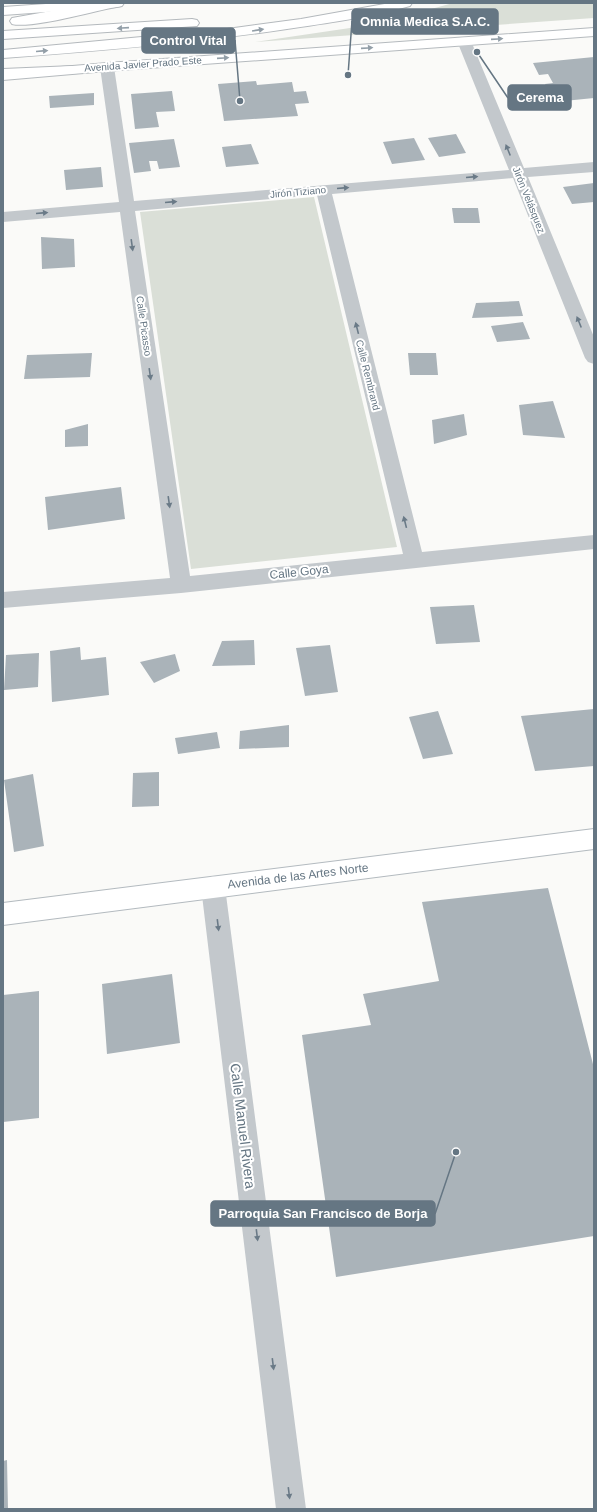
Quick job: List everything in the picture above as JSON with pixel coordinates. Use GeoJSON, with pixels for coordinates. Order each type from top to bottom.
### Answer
{"type":"FeatureCollection","features":[{"type":"Feature","properties":{"kind":"main road"},"geometry":{"type":"LineString","coordinates":[[3,11],[117,3]]}},
{"type":"Feature","properties":{"kind":"main road"},"geometry":{"type":"LineString","coordinates":[[3,22],[36,19],[117,3]]}},
{"type":"Feature","properties":{"kind":"main road","name":"Avenida Javier Prado Este"},"geometry":{"type":"LineString","coordinates":[[3,54],[164,40],[254,30],[346,16],[405,3]]}},
{"type":"Feature","properties":{"kind":"main road"},"geometry":{"type":"LineString","coordinates":[[3,35],[206,21]]}},
{"type":"Feature","properties":{"kind":"main road","name":"Avenida Javier Prado Este"},"geometry":{"type":"LineString","coordinates":[[3,74],[594,32]]}},
{"type":"Feature","properties":{"kind":"main road","name":"Avenida de las Artes Norte"},"geometry":{"type":"LineString","coordinates":[[3,914],[594,839]]}},
{"type":"Feature","properties":{"kind":"street","name":"Jirón Velásquez"},"geometry":{"type":"LineString","coordinates":[[464,41],[594,358]]}},
{"type":"Feature","properties":{"kind":"street","name":"Calle Picasso"},"geometry":{"type":"LineString","coordinates":[[107,67],[182,585]]}},
{"type":"Feature","properties":{"kind":"street","name":"Jirón Tiziano"},"geometry":{"type":"LineString","coordinates":[[3,217],[594,167]]}},
{"type":"Feature","properties":{"kind":"street","name":"Calle Rembrand"},"geometry":{"type":"LineString","coordinates":[[323,190],[414,560]]}},
{"type":"Feature","properties":{"kind":"street","name":"Calle Goya"},"geometry":{"type":"LineString","coordinates":[[3,600],[182,585],[594,542]]}},
{"type":"Feature","properties":{"kind":"street","name":"Calle Manuel Rivera"},"geometry":{"type":"LineString","coordinates":[[213,887],[291,1509]]}},
{"type":"Feature","properties":{"kind":"shaded area"},"geometry":{"type":"Polygon","coordinates":[[[453,3],[594,3],[594,18],[255,42],[377,24],[453,3]]]}},
{"type":"Feature","properties":{"kind":"shaded area"},"geometry":{"type":"Polygon","coordinates":[[[314,197],[397,547],[191,569],[140,212],[314,197]]]}},
{"type":"Feature","properties":{"kind":"building"},"geometry":{"type":"Polygon","coordinates":[[[594,57],[594,98],[554,102],[545,84],[553,83],[548,74],[539,75],[533,63],[594,57]]]}},
{"type":"Feature","properties":{"kind":"building"},"geometry":{"type":"Polygon","coordinates":[[[256,81],[257,85],[292,82],[294,92],[306,91],[309,103],[295,104],[298,116],[224,121],[218,84],[256,81]]]}},
{"type":"Feature","properties":{"kind":"building"},"geometry":{"type":"Polygon","coordinates":[[[172,91],[175,111],[156,112],[159,127],[135,129],[131,94],[172,91]]]}},
{"type":"Feature","properties":{"kind":"building"},"geometry":{"type":"Polygon","coordinates":[[[94,93],[94,105],[50,108],[49,96],[94,93]]]}},
{"type":"Feature","properties":{"kind":"building"},"geometry":{"type":"Polygon","coordinates":[[[456,134],[466,153],[439,157],[428,138],[456,134]]]}},
{"type":"Feature","properties":{"kind":"building"},"geometry":{"type":"Polygon","coordinates":[[[414,138],[425,160],[392,164],[383,142],[414,138]]]}},
{"type":"Feature","properties":{"kind":"building"},"geometry":{"type":"Polygon","coordinates":[[[174,139],[180,167],[159,169],[157,161],[149,161],[151,171],[134,173],[129,143],[174,139]]]}},
{"type":"Feature","properties":{"kind":"building"},"geometry":{"type":"Polygon","coordinates":[[[251,144],[259,164],[226,167],[222,147],[251,144]]]}},
{"type":"Feature","properties":{"kind":"building"},"geometry":{"type":"Polygon","coordinates":[[[101,167],[103,187],[66,190],[64,170],[101,167]]]}},
{"type":"Feature","properties":{"kind":"building"},"geometry":{"type":"Polygon","coordinates":[[[594,183],[594,202],[572,204],[563,187],[594,183]]]}},
{"type":"Feature","properties":{"kind":"building"},"geometry":{"type":"Polygon","coordinates":[[[452,208],[478,208],[480,223],[454,223],[452,208]]]}},
{"type":"Feature","properties":{"kind":"building"},"geometry":{"type":"Polygon","coordinates":[[[41,237],[74,239],[75,267],[42,269],[41,237]]]}},
{"type":"Feature","properties":{"kind":"building"},"geometry":{"type":"Polygon","coordinates":[[[519,301],[523,316],[472,318],[476,303],[519,301]]]}},
{"type":"Feature","properties":{"kind":"building"},"geometry":{"type":"Polygon","coordinates":[[[523,322],[530,339],[497,342],[491,326],[523,322]]]}},
{"type":"Feature","properties":{"kind":"building"},"geometry":{"type":"Polygon","coordinates":[[[92,353],[90,377],[24,379],[27,355],[92,353]]]}},
{"type":"Feature","properties":{"kind":"building"},"geometry":{"type":"Polygon","coordinates":[[[408,353],[436,353],[438,375],[410,375],[408,353]]]}},
{"type":"Feature","properties":{"kind":"building"},"geometry":{"type":"Polygon","coordinates":[[[553,401],[565,438],[523,435],[519,405],[553,401]]]}},
{"type":"Feature","properties":{"kind":"building"},"geometry":{"type":"Polygon","coordinates":[[[464,414],[467,435],[434,444],[432,420],[464,414]]]}},
{"type":"Feature","properties":{"kind":"building"},"geometry":{"type":"Polygon","coordinates":[[[88,424],[88,446],[65,447],[65,430],[88,424]]]}},
{"type":"Feature","properties":{"kind":"building"},"geometry":{"type":"Polygon","coordinates":[[[121,487],[125,519],[48,530],[45,497],[121,487]]]}},
{"type":"Feature","properties":{"kind":"building"},"geometry":{"type":"Polygon","coordinates":[[[474,605],[480,642],[436,644],[430,607],[474,605]]]}},
{"type":"Feature","properties":{"kind":"building"},"geometry":{"type":"Polygon","coordinates":[[[254,640],[255,665],[212,666],[222,641],[254,640]]]}},
{"type":"Feature","properties":{"kind":"building"},"geometry":{"type":"Polygon","coordinates":[[[330,645],[338,692],[305,696],[296,648],[330,645]]]}},
{"type":"Feature","properties":{"kind":"building"},"geometry":{"type":"Polygon","coordinates":[[[80,647],[81,660],[106,657],[109,695],[52,702],[50,651],[80,647]]]}},
{"type":"Feature","properties":{"kind":"building"},"geometry":{"type":"Polygon","coordinates":[[[39,653],[38,687],[4,690],[6,655],[39,653]]]}},
{"type":"Feature","properties":{"kind":"building"},"geometry":{"type":"Polygon","coordinates":[[[175,654],[180,671],[154,683],[140,662],[175,654]]]}},
{"type":"Feature","properties":{"kind":"building"},"geometry":{"type":"Polygon","coordinates":[[[594,709],[594,766],[535,771],[521,716],[594,709]]]}},
{"type":"Feature","properties":{"kind":"building"},"geometry":{"type":"Polygon","coordinates":[[[438,711],[453,754],[423,759],[409,717],[438,711]]]}},
{"type":"Feature","properties":{"kind":"building"},"geometry":{"type":"Polygon","coordinates":[[[289,725],[289,747],[239,749],[240,731],[289,725]]]}},
{"type":"Feature","properties":{"kind":"building"},"geometry":{"type":"Polygon","coordinates":[[[217,732],[220,748],[178,754],[175,738],[217,732]]]}},
{"type":"Feature","properties":{"kind":"building"},"geometry":{"type":"Polygon","coordinates":[[[159,772],[159,806],[132,807],[133,773],[159,772]]]}},
{"type":"Feature","properties":{"kind":"building"},"geometry":{"type":"Polygon","coordinates":[[[33,774],[44,846],[14,852],[4,780],[33,774]]]}},
{"type":"Feature","properties":{"kind":"building"},"geometry":{"type":"Polygon","coordinates":[[[548,888],[594,1068],[594,1236],[336,1277],[302,1035],[371,1025],[363,994],[439,981],[422,902],[548,888]]]}},
{"type":"Feature","properties":{"kind":"building"},"geometry":{"type":"Polygon","coordinates":[[[172,974],[180,1043],[107,1054],[102,984],[172,974]]]}},
{"type":"Feature","properties":{"kind":"building"},"geometry":{"type":"Polygon","coordinates":[[[39,991],[39,1118],[3,1122],[3,995],[39,991]]]}},
{"type":"Feature","properties":{"kind":"building"},"geometry":{"type":"Polygon","coordinates":[[[7,1460],[8,1509],[3,1509],[3,1461],[7,1460]]]}},
{"type":"Feature","properties":{"kind":"place","name":"Cerema"},"geometry":{"type":"Point","coordinates":[477,52]}},
{"type":"Feature","properties":{"kind":"place","name":"Omnia Medica S.A.C."},"geometry":{"type":"Point","coordinates":[348,75]}},
{"type":"Feature","properties":{"kind":"place","name":"Control Vital"},"geometry":{"type":"Point","coordinates":[240,101]}},
{"type":"Feature","properties":{"kind":"place","name":"Parroquia San Francisco de Borja"},"geometry":{"type":"Point","coordinates":[456,1152]}}]}
